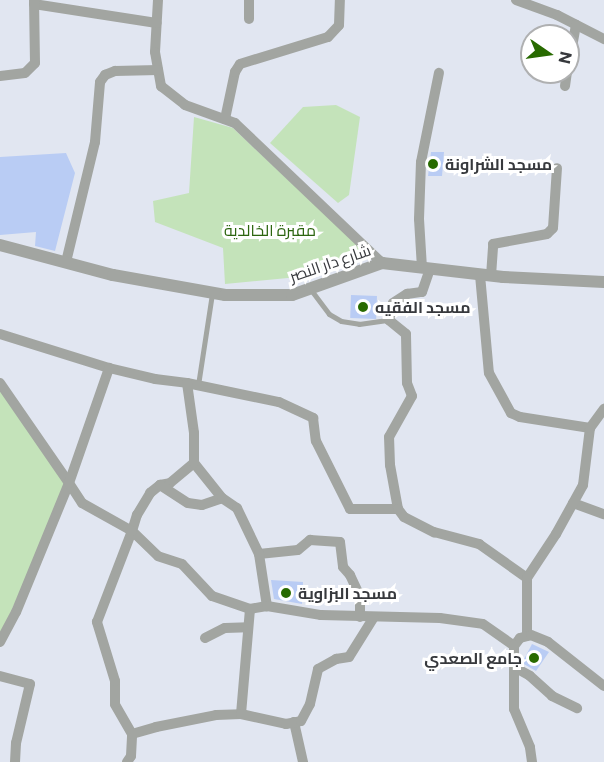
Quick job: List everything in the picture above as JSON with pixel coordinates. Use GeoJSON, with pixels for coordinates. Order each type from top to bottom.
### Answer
{"type":"FeatureCollection","features":[{"type":"Feature","properties":{"kind":"street"},"geometry":{"type":"LineString","coordinates":[[158,0],[155,52],[161,86],[185,105],[235,123],[382,263]]}},
{"type":"Feature","properties":{"kind":"street"},"geometry":{"type":"LineString","coordinates":[[249,0],[249,19]]}},
{"type":"Feature","properties":{"kind":"street"},"geometry":{"type":"LineString","coordinates":[[225,119],[235,72],[240,64],[328,37],[339,25],[340,0]]}},
{"type":"Feature","properties":{"kind":"street"},"geometry":{"type":"LineString","coordinates":[[516,0],[574,24]]}},
{"type":"Feature","properties":{"kind":"street"},"geometry":{"type":"LineString","coordinates":[[0,76],[25,73],[35,63],[34,2],[157,23]]}},
{"type":"Feature","properties":{"kind":"street"},"geometry":{"type":"LineString","coordinates":[[580,27],[604,39]]}},
{"type":"Feature","properties":{"kind":"street"},"geometry":{"type":"LineString","coordinates":[[66,262],[95,142],[100,82],[105,75],[115,71],[158,70]]}},
{"type":"Feature","properties":{"kind":"street"},"geometry":{"type":"LineString","coordinates":[[439,73],[421,162],[419,219],[426,268],[422,292],[408,294],[393,303],[388,320],[406,334],[407,383],[412,396],[389,437],[390,465],[398,509],[404,517],[434,532],[479,544],[527,578]]}},
{"type":"Feature","properties":{"kind":"street"},"geometry":{"type":"LineString","coordinates":[[557,168],[553,228],[547,234],[493,244],[485,275],[489,373],[511,413],[520,417],[590,428]]}},
{"type":"Feature","properties":{"kind":"street","name":"شارع دار النصر"},"geometry":{"type":"LineString","coordinates":[[0,245],[113,275],[212,293],[292,295],[382,263],[485,275],[604,282]]}},
{"type":"Feature","properties":{"kind":"street"},"geometry":{"type":"LineString","coordinates":[[0,334],[109,368],[279,402],[313,418],[316,441],[350,510],[398,509]]}},
{"type":"Feature","properties":{"kind":"street"},"geometry":{"type":"LineString","coordinates":[[0,642],[16,612],[69,483],[109,368]]}},
{"type":"Feature","properties":{"kind":"street"},"geometry":{"type":"LineString","coordinates":[[0,383],[82,502],[132,531],[158,556],[182,564],[212,596],[250,609],[267,606],[321,615],[440,618],[483,624],[514,646]]}},
{"type":"Feature","properties":{"kind":"street"},"geometry":{"type":"LineString","coordinates":[[193,384],[194,463],[222,498],[237,508],[259,554],[267,606]]}},
{"type":"Feature","properties":{"kind":"street"},"geometry":{"type":"LineString","coordinates":[[527,636],[527,578],[583,485],[590,428],[604,409]]}},
{"type":"Feature","properties":{"kind":"street"},"geometry":{"type":"LineString","coordinates":[[127,762],[130,756],[132,734],[115,704],[115,681],[97,622],[137,515],[150,493],[160,485],[170,483],[194,463]]}},
{"type":"Feature","properties":{"kind":"street"},"geometry":{"type":"LineString","coordinates":[[160,485],[188,503],[202,505],[222,498]]}},
{"type":"Feature","properties":{"kind":"street"},"geometry":{"type":"LineString","coordinates":[[573,503],[604,514]]}},
{"type":"Feature","properties":{"kind":"street"},"geometry":{"type":"LineString","coordinates":[[259,554],[298,550],[310,540],[340,542],[343,567],[350,575],[360,596],[360,617]]}},
{"type":"Feature","properties":{"kind":"street"},"geometry":{"type":"LineString","coordinates":[[241,714],[250,609]]}},
{"type":"Feature","properties":{"kind":"street"},"geometry":{"type":"LineString","coordinates":[[132,734],[216,715],[241,714],[268,722],[301,721],[310,704],[318,669],[336,659],[349,657],[374,617]]}},
{"type":"Feature","properties":{"kind":"street"},"geometry":{"type":"LineString","coordinates":[[205,638],[225,628],[248,627]]}},
{"type":"Feature","properties":{"kind":"street"},"geometry":{"type":"LineString","coordinates":[[532,762],[530,747],[514,710],[514,646],[520,638],[531,635],[548,642],[604,686]]}},
{"type":"Feature","properties":{"kind":"street"},"geometry":{"type":"LineString","coordinates":[[514,667],[530,676],[552,696],[577,708]]}},
{"type":"Feature","properties":{"kind":"street"},"geometry":{"type":"LineString","coordinates":[[0,676],[30,684],[16,743],[15,762]]}},
{"type":"Feature","properties":{"kind":"street"},"geometry":{"type":"LineString","coordinates":[[294,722],[303,762]]}},
{"type":"Feature","properties":{"kind":"lane"},"geometry":{"type":"LineString","coordinates":[[310,289],[329,314],[341,321],[358,324],[388,320]]}},
{"type":"Feature","properties":{"kind":"lane"},"geometry":{"type":"LineString","coordinates":[[193,384],[212,293]]}},
{"type":"Feature","properties":{"kind":"green space"},"geometry":{"type":"Polygon","coordinates":[[[336,105],[360,117],[349,195],[338,203],[270,143],[303,107],[336,105]]]}},
{"type":"Feature","properties":{"kind":"green space","name":"مقبرة الخالدية"},"geometry":{"type":"Polygon","coordinates":[[[194,117],[233,128],[368,255],[298,277],[225,284],[223,248],[155,222],[153,201],[189,193],[194,117]]]}},
{"type":"Feature","properties":{"kind":"green space"},"geometry":{"type":"Polygon","coordinates":[[[0,383],[69,483],[0,636],[0,383]]]}},
{"type":"Feature","properties":{"kind":"building","name":"مسجد الشراونة"},"geometry":{"type":"Polygon","coordinates":[[[431,152],[444,152],[442,176],[428,176],[431,152]]]}},
{"type":"Feature","properties":{"kind":"building"},"geometry":{"type":"Polygon","coordinates":[[[66,153],[75,173],[55,251],[35,246],[36,232],[0,235],[0,157],[66,153]]]}},
{"type":"Feature","properties":{"kind":"building","name":"مسجد الفقيه"},"geometry":{"type":"Polygon","coordinates":[[[351,295],[377,296],[376,319],[350,318],[351,295]]]}},
{"type":"Feature","properties":{"kind":"building","name":"مسجد البزاوية"},"geometry":{"type":"Polygon","coordinates":[[[271,580],[303,582],[302,604],[274,599],[271,580]]]}},
{"type":"Feature","properties":{"kind":"building","name":"جامع الصعدي"},"geometry":{"type":"Polygon","coordinates":[[[532,644],[549,652],[536,671],[522,663],[532,644]]]}},
{"type":"Feature","properties":{"kind":"place","name":"مسجد الشراونة"},"geometry":{"type":"Point","coordinates":[433,164]}},
{"type":"Feature","properties":{"kind":"place","name":"مسجد الفقيه"},"geometry":{"type":"Point","coordinates":[363,307]}},
{"type":"Feature","properties":{"kind":"place","name":"مسجد البزاوية"},"geometry":{"type":"Point","coordinates":[286,593]}},
{"type":"Feature","properties":{"kind":"place","name":"جامع الصعدي"},"geometry":{"type":"Point","coordinates":[534,658]}}]}
